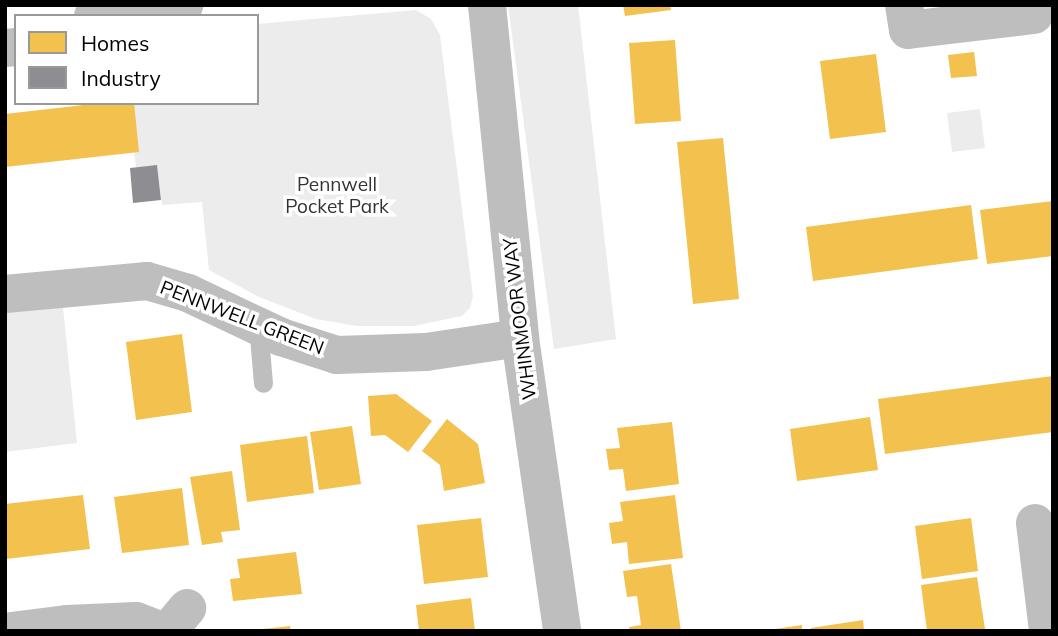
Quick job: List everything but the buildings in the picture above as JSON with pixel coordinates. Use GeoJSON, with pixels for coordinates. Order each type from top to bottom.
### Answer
{"type":"FeatureCollection","features":[{"type":"Feature","properties":{"kind":"street"},"geometry":{"type":"LineString","coordinates":[[110,14],[184,5]]}},
{"type":"Feature","properties":{"kind":"street","name":"WHINMOOR WAY"},"geometry":{"type":"LineString","coordinates":[[487,5],[520,338],[562,631]]}},
{"type":"Feature","properties":{"kind":"street"},"geometry":{"type":"LineString","coordinates":[[904,5],[908,30],[1034,15]]}},
{"type":"Feature","properties":{"kind":"street","name":"PENNWELL GREEN"},"geometry":{"type":"LineString","coordinates":[[5,294],[147,281],[188,293],[281,337],[337,355],[426,352],[520,338]]}},
{"type":"Feature","properties":{"kind":"street"},"geometry":{"type":"LineString","coordinates":[[1035,523],[1048,631]]}},
{"type":"Feature","properties":{"kind":"street"},"geometry":{"type":"LineString","coordinates":[[11,631],[104,622],[172,623]]}},
{"type":"Feature","properties":{"kind":"lane"},"geometry":{"type":"LineString","coordinates":[[258,325],[264,383]]}},
{"type":"Feature","properties":{"kind":"green space"},"geometry":{"type":"Polygon","coordinates":[[[508,5],[578,5],[616,339],[554,349],[508,5]]]}},
{"type":"Feature","properties":{"kind":"green space","name":"Pennwell Pocket Park"},"geometry":{"type":"Polygon","coordinates":[[[416,10],[431,19],[440,35],[473,296],[470,308],[462,316],[414,326],[357,326],[316,319],[259,297],[209,270],[202,202],[162,205],[157,166],[136,167],[128,105],[259,105],[259,24],[416,10]]]}},
{"type":"Feature","properties":{"kind":"green space"},"geometry":{"type":"Polygon","coordinates":[[[980,109],[985,148],[952,152],[947,113],[980,109]]]}},
{"type":"Feature","properties":{"kind":"green space"},"geometry":{"type":"Polygon","coordinates":[[[61,288],[77,443],[5,452],[5,294],[61,288]]]}}]}
